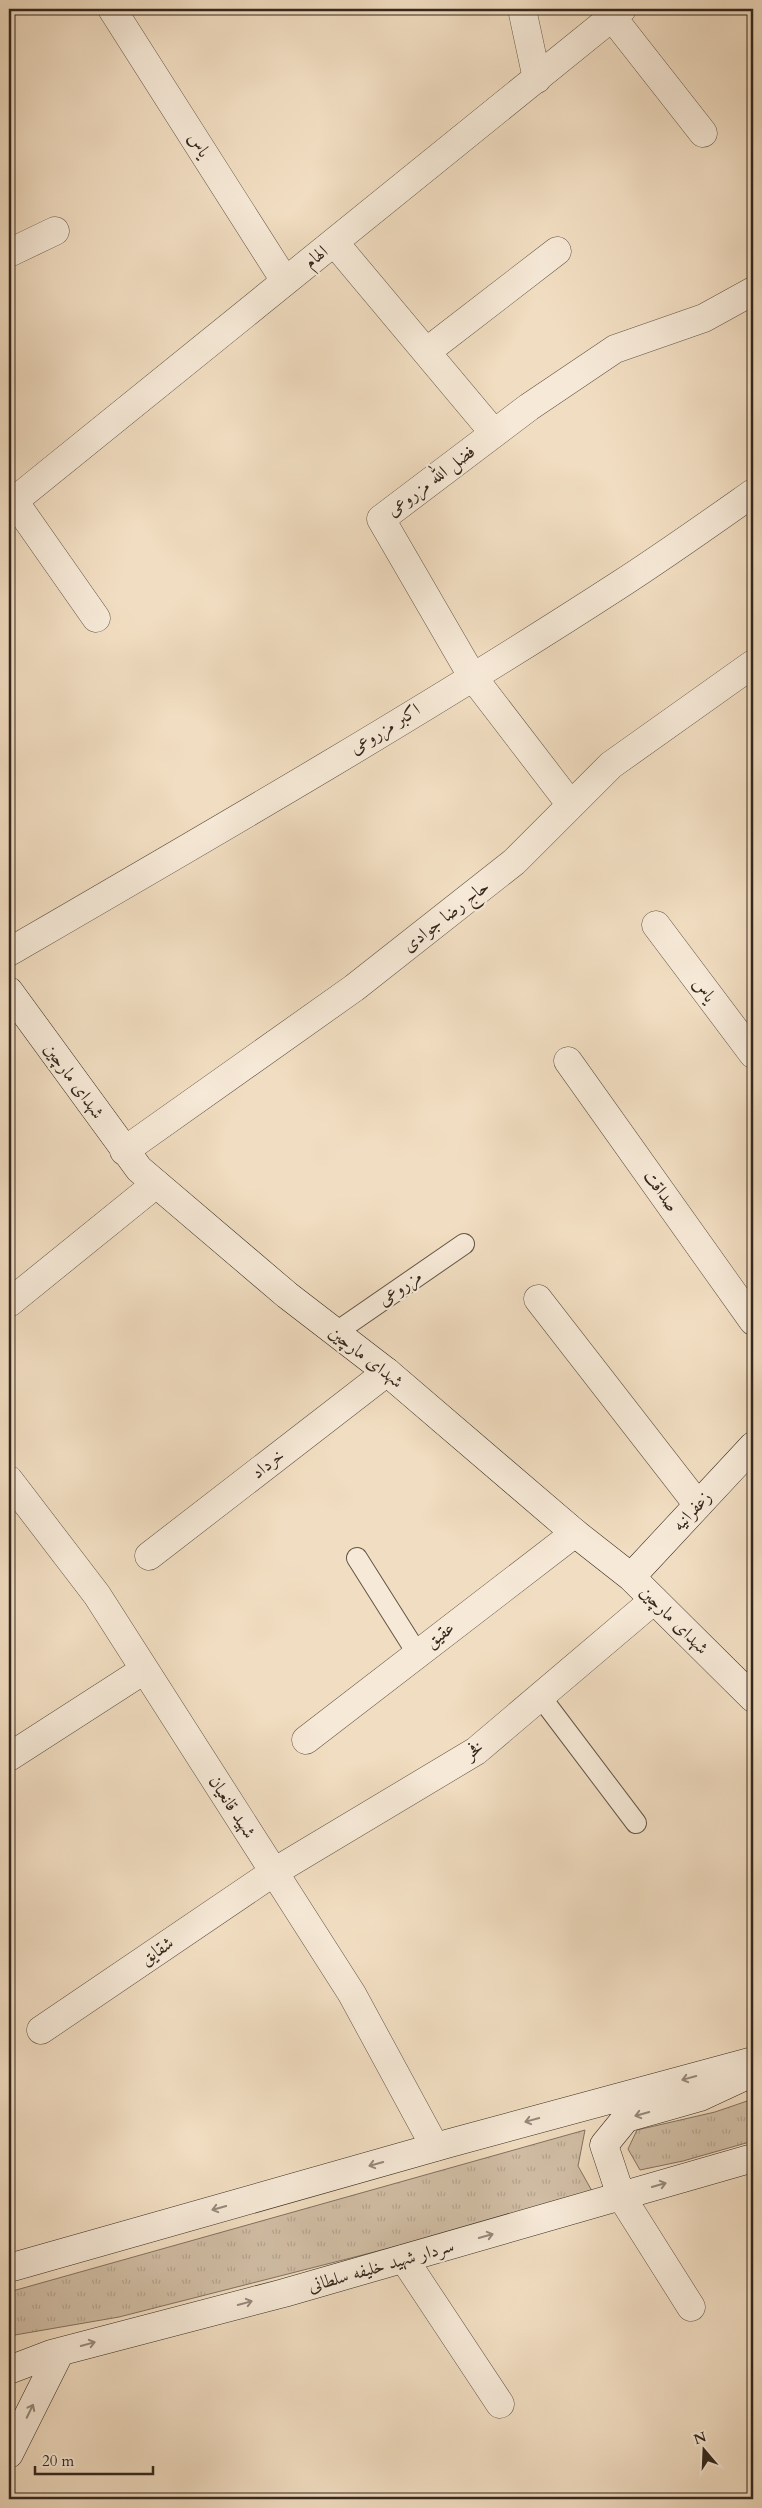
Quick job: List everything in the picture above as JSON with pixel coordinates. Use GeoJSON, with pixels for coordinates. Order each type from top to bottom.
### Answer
{"type":"FeatureCollection","features":[{"type":"Feature","properties":{"kind":"street","name":"یاس"},"geometry":{"type":"LineString","coordinates":[[112,9],[286,282]]}},
{"type":"Feature","properties":{"kind":"street"},"geometry":{"type":"LineString","coordinates":[[522,9],[538,79]]}},
{"type":"Feature","properties":{"kind":"street","name":"الهام"},"geometry":{"type":"LineString","coordinates":[[11,502],[538,79],[617,13]]}},
{"type":"Feature","properties":{"kind":"street"},"geometry":{"type":"LineString","coordinates":[[617,13],[703,133]]}},
{"type":"Feature","properties":{"kind":"street"},"geometry":{"type":"LineString","coordinates":[[9,253],[55,231]]}},
{"type":"Feature","properties":{"kind":"street"},"geometry":{"type":"LineString","coordinates":[[334,242],[494,433]]}},
{"type":"Feature","properties":{"kind":"street"},"geometry":{"type":"LineString","coordinates":[[426,352],[557,251]]}},
{"type":"Feature","properties":{"kind":"street","name":"فضل الله مزروعی"},"geometry":{"type":"LineString","coordinates":[[571,805],[472,676],[381,519],[494,433],[615,349],[704,318],[753,291]]}},
{"type":"Feature","properties":{"kind":"street","name":"اکبر مزروعی"},"geometry":{"type":"LineString","coordinates":[[9,952],[285,791],[620,585],[753,493]]}},
{"type":"Feature","properties":{"kind":"street"},"geometry":{"type":"LineString","coordinates":[[11,502],[96,618]]}},
{"type":"Feature","properties":{"kind":"street","name":"حاج رضا جوادی"},"geometry":{"type":"LineString","coordinates":[[124,1151],[354,988],[514,862],[611,765],[753,664]]}},
{"type":"Feature","properties":{"kind":"street","name":"یاس"},"geometry":{"type":"LineString","coordinates":[[656,925],[753,1054]]}},
{"type":"Feature","properties":{"kind":"street","name":"شهدای مارچین"},"geometry":{"type":"LineString","coordinates":[[9,991],[139,1169],[287,1295],[387,1372],[575,1533],[630,1576],[753,1698]]}},
{"type":"Feature","properties":{"kind":"street","name":"صداقت"},"geometry":{"type":"LineString","coordinates":[[568,1061],[753,1321]]}},
{"type":"Feature","properties":{"kind":"street"},"geometry":{"type":"LineString","coordinates":[[9,1303],[156,1184]]}},
{"type":"Feature","properties":{"kind":"street"},"geometry":{"type":"LineString","coordinates":[[538,1299],[698,1506]]}},
{"type":"Feature","properties":{"kind":"street","name":"خرداد"},"geometry":{"type":"LineString","coordinates":[[149,1556],[387,1372]]}},
{"type":"Feature","properties":{"kind":"street","name":"زعفرانیه"},"geometry":{"type":"LineString","coordinates":[[630,1576],[753,1446]]}},
{"type":"Feature","properties":{"kind":"street","name":"شهید قانعیان"},"geometry":{"type":"LineString","coordinates":[[9,1480],[97,1595],[352,1994],[435,2147]]}},
{"type":"Feature","properties":{"kind":"street","name":"عقیق"},"geometry":{"type":"LineString","coordinates":[[306,1740],[575,1533]]}},
{"type":"Feature","properties":{"kind":"street","name":"فخر"},"geometry":{"type":"LineString","coordinates":[[274,1872],[476,1751],[654,1600]]}},
{"type":"Feature","properties":{"kind":"street"},"geometry":{"type":"LineString","coordinates":[[9,1758],[144,1670]]}},
{"type":"Feature","properties":{"kind":"street","name":"شقایق"},"geometry":{"type":"LineString","coordinates":[[40,2030],[274,1872]]}},
{"type":"Feature","properties":{"kind":"street"},"geometry":{"type":"LineString","coordinates":[[9,2268],[435,2147],[753,2061]]}},
{"type":"Feature","properties":{"kind":"street"},"geometry":{"type":"LineString","coordinates":[[691,2307],[621,2196],[604,2145],[626,2118],[700,2097],[753,2072]]}},
{"type":"Feature","properties":{"kind":"street","name":"سردار شهید خلیفه سلطانی"},"geometry":{"type":"LineString","coordinates":[[10,2369],[60,2352],[404,2260],[753,2158]]}},
{"type":"Feature","properties":{"kind":"street"},"geometry":{"type":"LineString","coordinates":[[404,2260],[500,2404]]}},
{"type":"Feature","properties":{"kind":"street"},"geometry":{"type":"LineString","coordinates":[[9,2454],[60,2352]]}},
{"type":"Feature","properties":{"kind":"lane","name":"مزروعی"},"geometry":{"type":"LineString","coordinates":[[336,1332],[464,1244]]}},
{"type":"Feature","properties":{"kind":"lane"},"geometry":{"type":"LineString","coordinates":[[357,1558],[417,1653]]}},
{"type":"Feature","properties":{"kind":"lane"},"geometry":{"type":"LineString","coordinates":[[540,1696],[636,1823]]}},
{"type":"Feature","properties":{"kind":"green space"},"geometry":{"type":"Polygon","coordinates":[[[753,2099],[753,2141],[683,2161],[640,2170],[628,2149],[637,2130],[715,2112],[753,2099]]]}},
{"type":"Feature","properties":{"kind":"green space"},"geometry":{"type":"Polygon","coordinates":[[[585,2130],[578,2166],[592,2191],[441,2235],[119,2317],[9,2336],[9,2292],[585,2130]]]}}]}
